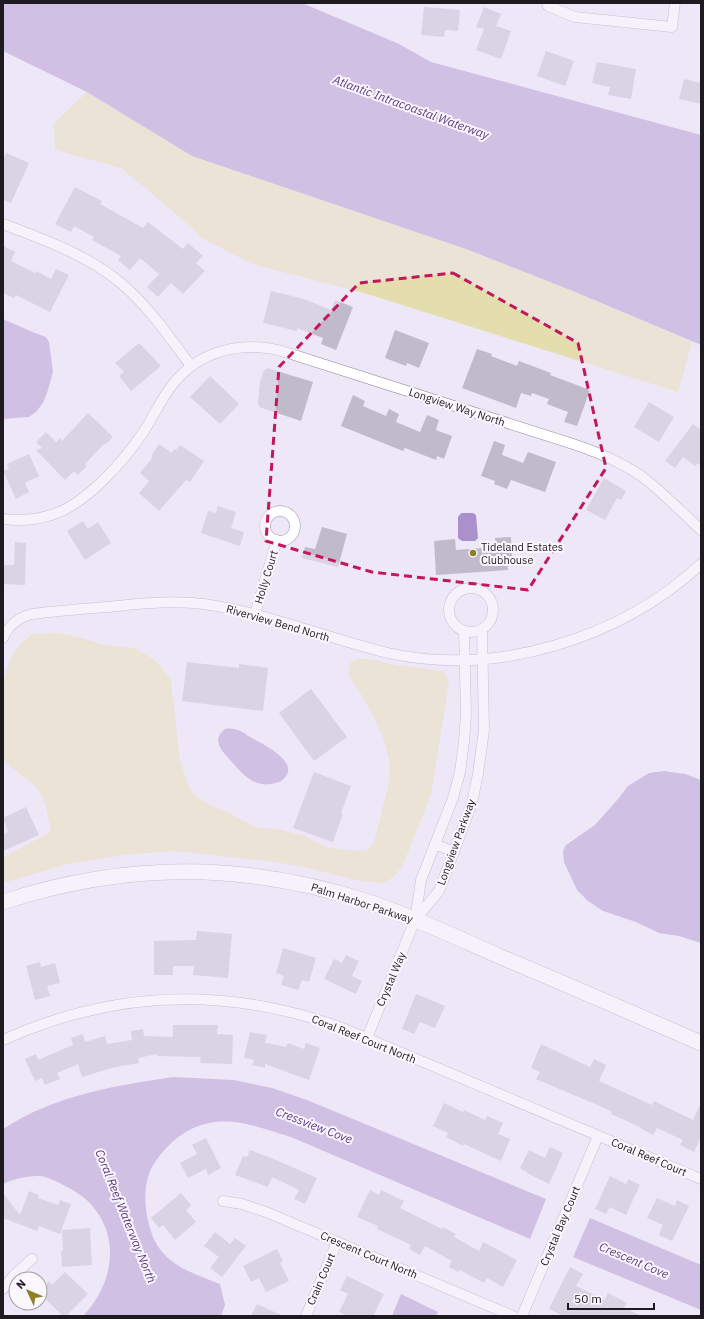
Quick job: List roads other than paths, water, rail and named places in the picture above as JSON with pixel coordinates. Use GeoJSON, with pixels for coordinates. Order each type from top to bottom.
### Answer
{"type":"FeatureCollection","features":[{"type":"Feature","properties":{"kind":"street"},"geometry":{"type":"LineString","coordinates":[[547,4],[575,17],[672,27],[675,3]]}},
{"type":"Feature","properties":{"kind":"street"},"geometry":{"type":"LineString","coordinates":[[3,224],[68,250],[109,274],[122,284],[142,304],[191,366]]}},
{"type":"Feature","properties":{"kind":"street","name":"Longview Way North"},"geometry":{"type":"LineString","coordinates":[[3,519],[22,520],[45,517],[62,510],[82,498],[126,455],[145,430],[172,385],[191,366],[212,355],[236,348],[256,346],[275,349],[565,442],[604,456],[635,472],[659,491],[701,530]]}},
{"type":"Feature","properties":{"kind":"street","name":"Holly Court"},"geometry":{"type":"LineString","coordinates":[[255,614],[277,540]]}},
{"type":"Feature","properties":{"kind":"street","name":"Riverview Bend North"},"geometry":{"type":"LineString","coordinates":[[3,638],[13,624],[32,614],[148,603],[197,603],[255,614],[336,640],[389,653],[414,657],[464,660],[483,659],[554,646],[608,626],[630,616],[663,595],[701,564]]}},
{"type":"Feature","properties":{"kind":"street"},"geometry":{"type":"LineString","coordinates":[[464,590],[478,590],[489,598],[493,612],[491,619],[482,629],[476,632],[464,631],[455,626],[449,611],[453,598],[458,593],[464,590]]}},
{"type":"Feature","properties":{"kind":"street","name":"Longview Parkway"},"geometry":{"type":"LineString","coordinates":[[415,920],[439,891],[472,803],[481,752],[484,714],[482,629]]}},
{"type":"Feature","properties":{"kind":"street","name":"Longview Parkway"},"geometry":{"type":"LineString","coordinates":[[415,920],[421,880],[453,798],[460,772],[466,714],[464,631]]}},
{"type":"Feature","properties":{"kind":"street"},"geometry":{"type":"LineString","coordinates":[[435,844],[454,852]]}},
{"type":"Feature","properties":{"kind":"street","name":"Palm Harbor Parkway"},"geometry":{"type":"LineString","coordinates":[[3,902],[66,884],[110,876],[158,872],[214,872],[255,876],[299,883],[353,897],[415,920],[701,1042]]}},
{"type":"Feature","properties":{"kind":"street","name":"Crystal Way"},"geometry":{"type":"LineString","coordinates":[[366,1038],[415,920]]}},
{"type":"Feature","properties":{"kind":"street","name":"Coral Reef Court North"},"geometry":{"type":"LineString","coordinates":[[3,1040],[34,1026],[77,1013],[114,1005],[150,1000],[218,1000],[272,1008],[322,1021],[366,1038],[598,1136]]}},
{"type":"Feature","properties":{"kind":"street","name":"Coral Reef Court"},"geometry":{"type":"LineString","coordinates":[[598,1136],[701,1179]]}},
{"type":"Feature","properties":{"kind":"street","name":"Crystal Bay Court"},"geometry":{"type":"LineString","coordinates":[[522,1316],[598,1136]]}},
{"type":"Feature","properties":{"kind":"street","name":"Crescent Court North"},"geometry":{"type":"LineString","coordinates":[[223,1201],[255,1208],[513,1316]]}},
{"type":"Feature","properties":{"kind":"street","name":"Crain Court"},"geometry":{"type":"LineString","coordinates":[[306,1316],[337,1242]]}},
{"type":"Feature","properties":{"kind":"street"},"geometry":{"type":"LineString","coordinates":[[3,1288],[14,1275],[32,1259]]}},
{"type":"Feature","properties":{"kind":"water","name":"Atlantic Intracoastal Waterway"},"geometry":{"type":"Polygon","coordinates":[[[3,3],[302,3],[399,44],[431,62],[701,135],[701,345],[573,291],[466,249],[192,156],[87,92],[3,51],[3,3]]]}},
{"type":"Feature","properties":{"kind":"water"},"geometry":{"type":"Polygon","coordinates":[[[3,319],[46,337],[49,342],[53,372],[43,403],[36,412],[29,417],[3,419],[3,319]]]}},
{"type":"Feature","properties":{"kind":"water"},"geometry":{"type":"Polygon","coordinates":[[[461,513],[473,513],[476,515],[478,538],[475,541],[462,541],[458,538],[458,517],[461,513]]]}},
{"type":"Feature","properties":{"kind":"water"},"geometry":{"type":"Polygon","coordinates":[[[225,729],[233,729],[242,732],[276,752],[287,764],[288,770],[286,776],[279,782],[271,784],[252,781],[222,750],[218,742],[218,738],[225,729]]]}},
{"type":"Feature","properties":{"kind":"water"},"geometry":{"type":"Polygon","coordinates":[[[664,771],[685,774],[701,780],[701,943],[679,936],[659,933],[636,922],[603,911],[588,901],[577,890],[564,862],[563,851],[566,845],[595,825],[628,786],[649,773],[664,771]]]}},
{"type":"Feature","properties":{"kind":"water"},"geometry":{"type":"Polygon","coordinates":[[[173,1077],[234,1080],[272,1088],[307,1100],[546,1199],[530,1239],[291,1137],[263,1128],[234,1122],[225,1121],[207,1123],[185,1132],[158,1158],[147,1179],[145,1195],[148,1221],[153,1236],[164,1254],[170,1260],[183,1268],[220,1284],[225,1305],[221,1316],[83,1316],[99,1293],[109,1268],[109,1241],[105,1228],[99,1215],[87,1200],[75,1191],[60,1183],[45,1177],[35,1176],[18,1179],[3,1184],[3,1129],[23,1117],[64,1100],[106,1088],[173,1077]]]}},
{"type":"Feature","properties":{"kind":"water","name":"Crescent Cove"},"geometry":{"type":"Polygon","coordinates":[[[590,1218],[701,1265],[701,1310],[573,1257],[590,1218]]]}},
{"type":"Feature","properties":{"kind":"water"},"geometry":{"type":"Polygon","coordinates":[[[401,1294],[438,1312],[436,1316],[392,1316],[401,1294]]]}},
{"type":"Feature","properties":{"kind":"place","name":"Tideland Estates Clubhouse"},"geometry":{"type":"Point","coordinates":[473,553]}},
{"type":"Feature","properties":{"kind":"water label","name":"Cressview Cove"},"geometry":{"type":"Point","coordinates":[314,1125]}},
{"type":"Feature","properties":{"kind":"water label","name":"Coral Reef Waterway North"},"geometry":{"type":"Point","coordinates":[126,1216]}}]}
